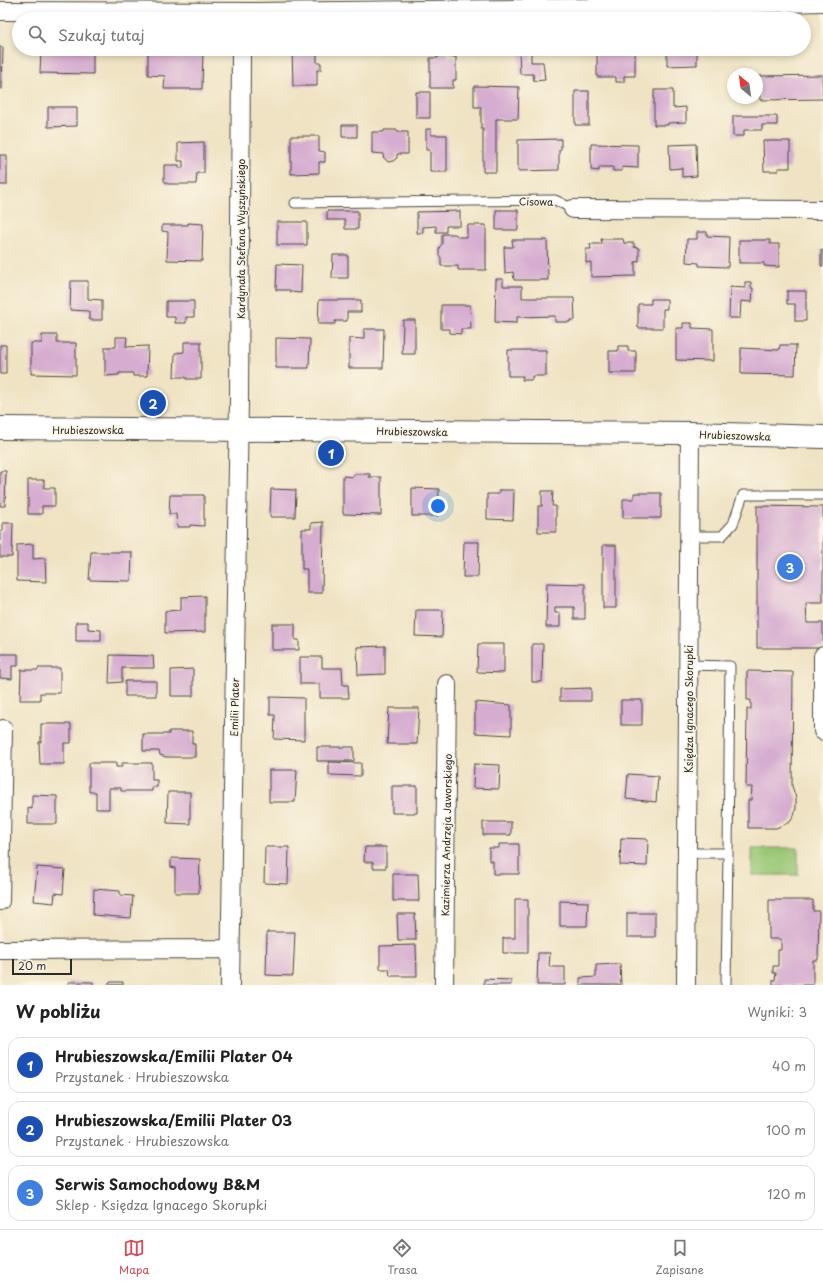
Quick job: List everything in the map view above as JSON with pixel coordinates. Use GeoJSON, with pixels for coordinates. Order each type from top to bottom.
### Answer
{"type":"FeatureCollection","features":[{"type":"Feature","properties":{"kind":"main road","name":"Hrubieszowska"},"geometry":{"type":"LineString","coordinates":[[0,428],[690,433],[823,437]]}},
{"type":"Feature","properties":{"kind":"street"},"geometry":{"type":"LineString","coordinates":[[0,11],[241,10],[823,2]]}},
{"type":"Feature","properties":{"kind":"street","name":"Kardynała Stefana Wyszyńskiego"},"geometry":{"type":"LineString","coordinates":[[238,429],[241,56]]}},
{"type":"Feature","properties":{"kind":"street","name":"Cisowa"},"geometry":{"type":"LineString","coordinates":[[573,209],[823,210]]}},
{"type":"Feature","properties":{"kind":"street","name":"Emilii Plater"},"geometry":{"type":"LineString","coordinates":[[230,985],[238,429]]}},
{"type":"Feature","properties":{"kind":"street","name":"Księdza Ignacego Skorupki"},"geometry":{"type":"LineString","coordinates":[[686,985],[690,433]]}},
{"type":"Feature","properties":{"kind":"street"},"geometry":{"type":"LineString","coordinates":[[823,656],[823,731]]}},
{"type":"Feature","properties":{"kind":"street","name":"Kazimierza Andrzeja Jaworskiego"},"geometry":{"type":"LineString","coordinates":[[444,985],[447,684]]}},
{"type":"Feature","properties":{"kind":"street"},"geometry":{"type":"LineString","coordinates":[[0,901],[3,729]]}},
{"type":"Feature","properties":{"kind":"street"},"geometry":{"type":"LineString","coordinates":[[0,950],[230,949]]}},
{"type":"Feature","properties":{"kind":"lane","name":"Cisowa"},"geometry":{"type":"LineString","coordinates":[[295,202],[556,200],[573,209]]}},
{"type":"Feature","properties":{"kind":"lane"},"geometry":{"type":"LineString","coordinates":[[689,536],[722,536],[733,524],[743,495],[823,495]]}},
{"type":"Feature","properties":{"kind":"lane"},"geometry":{"type":"LineString","coordinates":[[688,665],[730,666],[726,985]]}},
{"type":"Feature","properties":{"kind":"lane"},"geometry":{"type":"LineString","coordinates":[[687,853],[728,854]]}},
{"type":"Feature","properties":{"kind":"green space"},"geometry":{"type":"Polygon","coordinates":[[[752,848],[798,848],[798,875],[752,875],[752,848]]]}},
{"type":"Feature","properties":{"kind":"building"},"geometry":{"type":"Polygon","coordinates":[[[0,47],[3,47],[2,89],[0,89],[0,47]]]}},
{"type":"Feature","properties":{"kind":"building"},"geometry":{"type":"Polygon","coordinates":[[[41,56],[93,56],[93,74],[40,73],[41,56]]]}},
{"type":"Feature","properties":{"kind":"building"},"geometry":{"type":"Polygon","coordinates":[[[148,56],[203,56],[202,89],[164,89],[165,76],[148,75],[148,56]]]}},
{"type":"Feature","properties":{"kind":"building"},"geometry":{"type":"Polygon","coordinates":[[[292,56],[317,56],[317,63],[321,63],[321,70],[317,70],[317,86],[293,86],[292,56]]]}},
{"type":"Feature","properties":{"kind":"building"},"geometry":{"type":"Polygon","coordinates":[[[438,56],[456,57],[456,80],[453,80],[453,88],[430,88],[430,58],[438,58],[438,56]]]}},
{"type":"Feature","properties":{"kind":"building"},"geometry":{"type":"Polygon","coordinates":[[[519,56],[531,56],[531,62],[543,62],[545,80],[534,81],[533,74],[520,74],[519,56]]]}},
{"type":"Feature","properties":{"kind":"building"},"geometry":{"type":"Polygon","coordinates":[[[597,56],[635,56],[635,76],[624,76],[624,82],[616,82],[616,77],[597,77],[597,56]]]}},
{"type":"Feature","properties":{"kind":"building"},"geometry":{"type":"Polygon","coordinates":[[[667,56],[697,56],[697,65],[667,66],[667,56]]]}},
{"type":"Feature","properties":{"kind":"building"},"geometry":{"type":"Polygon","coordinates":[[[822,75],[823,99],[763,100],[763,76],[822,75]]]}},
{"type":"Feature","properties":{"kind":"building"},"geometry":{"type":"Polygon","coordinates":[[[474,86],[519,87],[518,119],[496,119],[496,172],[483,172],[483,129],[481,129],[481,107],[474,107],[474,86]]]}},
{"type":"Feature","properties":{"kind":"building"},"geometry":{"type":"Polygon","coordinates":[[[654,90],[673,90],[673,108],[686,107],[686,122],[668,123],[668,125],[654,125],[654,90]]]}},
{"type":"Feature","properties":{"kind":"building"},"geometry":{"type":"Polygon","coordinates":[[[575,91],[589,91],[589,125],[575,125],[575,91]]]}},
{"type":"Feature","properties":{"kind":"building"},"geometry":{"type":"Polygon","coordinates":[[[416,92],[430,92],[430,118],[416,118],[416,92]]]}},
{"type":"Feature","properties":{"kind":"building"},"geometry":{"type":"Polygon","coordinates":[[[48,107],[77,107],[77,126],[48,127],[48,107]]]}},
{"type":"Feature","properties":{"kind":"building"},"geometry":{"type":"Polygon","coordinates":[[[733,116],[777,116],[777,125],[762,125],[762,130],[744,130],[744,136],[733,136],[733,116]]]}},
{"type":"Feature","properties":{"kind":"building"},"geometry":{"type":"Polygon","coordinates":[[[342,125],[357,125],[357,137],[342,137],[342,125]]]}},
{"type":"Feature","properties":{"kind":"building"},"geometry":{"type":"Polygon","coordinates":[[[426,129],[431,129],[431,135],[447,135],[447,172],[430,172],[430,150],[426,150],[426,129]]]}},
{"type":"Feature","properties":{"kind":"building"},"geometry":{"type":"Polygon","coordinates":[[[384,130],[408,132],[408,154],[397,154],[397,158],[388,162],[383,157],[384,154],[372,153],[372,132],[384,132],[384,130]]]}},
{"type":"Feature","properties":{"kind":"building"},"geometry":{"type":"Polygon","coordinates":[[[291,136],[319,136],[319,151],[325,152],[325,162],[319,162],[319,173],[291,174],[291,136]]]}},
{"type":"Feature","properties":{"kind":"building"},"geometry":{"type":"Polygon","coordinates":[[[561,139],[561,149],[559,150],[559,170],[518,171],[518,140],[561,139]]]}},
{"type":"Feature","properties":{"kind":"building"},"geometry":{"type":"Polygon","coordinates":[[[763,141],[790,141],[790,168],[778,168],[778,171],[764,171],[763,141]]]}},
{"type":"Feature","properties":{"kind":"building"},"geometry":{"type":"Polygon","coordinates":[[[204,142],[204,173],[197,173],[196,184],[168,184],[165,182],[164,165],[179,165],[179,168],[183,168],[183,161],[178,161],[178,143],[204,142]]]}},
{"type":"Feature","properties":{"kind":"building"},"geometry":{"type":"Polygon","coordinates":[[[591,144],[638,145],[638,168],[622,167],[622,171],[613,171],[613,167],[599,167],[599,171],[591,170],[591,144]]]}},
{"type":"Feature","properties":{"kind":"building"},"geometry":{"type":"Polygon","coordinates":[[[696,144],[697,176],[682,177],[682,168],[670,169],[669,145],[696,144]]]}},
{"type":"Feature","properties":{"kind":"building"},"geometry":{"type":"Polygon","coordinates":[[[0,155],[7,155],[7,185],[0,185],[0,155]]]}},
{"type":"Feature","properties":{"kind":"building"},"geometry":{"type":"Polygon","coordinates":[[[496,210],[518,210],[518,230],[496,230],[496,210]]]}},
{"type":"Feature","properties":{"kind":"building"},"geometry":{"type":"Polygon","coordinates":[[[327,211],[358,211],[358,229],[345,229],[345,220],[327,220],[327,211]]]}},
{"type":"Feature","properties":{"kind":"building"},"geometry":{"type":"Polygon","coordinates":[[[460,211],[460,226],[446,226],[446,232],[436,232],[436,226],[423,227],[423,233],[417,233],[417,212],[460,211]]]}},
{"type":"Feature","properties":{"kind":"building"},"geometry":{"type":"Polygon","coordinates":[[[277,222],[307,222],[307,245],[277,245],[277,222]]]}},
{"type":"Feature","properties":{"kind":"building"},"geometry":{"type":"Polygon","coordinates":[[[188,223],[203,224],[202,261],[167,260],[168,232],[162,231],[162,225],[188,225],[188,223]]]}},
{"type":"Feature","properties":{"kind":"building"},"geometry":{"type":"Polygon","coordinates":[[[467,225],[486,225],[486,270],[458,270],[458,266],[441,266],[439,248],[442,244],[442,234],[455,234],[459,237],[467,237],[467,225]]]}},
{"type":"Feature","properties":{"kind":"building"},"geometry":{"type":"Polygon","coordinates":[[[697,232],[707,232],[707,236],[729,237],[728,267],[699,266],[699,263],[686,262],[687,239],[697,239],[697,232]]]}},
{"type":"Feature","properties":{"kind":"building"},"geometry":{"type":"Polygon","coordinates":[[[601,239],[623,239],[624,243],[634,243],[634,247],[639,248],[639,261],[635,262],[635,276],[591,277],[591,262],[586,263],[586,249],[591,249],[590,244],[602,244],[601,239]]]}},
{"type":"Feature","properties":{"kind":"building"},"geometry":{"type":"Polygon","coordinates":[[[512,240],[547,240],[548,280],[514,280],[513,272],[505,273],[504,247],[513,247],[512,240]]]}},
{"type":"Feature","properties":{"kind":"building"},"geometry":{"type":"Polygon","coordinates":[[[739,240],[770,240],[770,244],[779,244],[779,267],[764,266],[764,263],[739,263],[739,240]]]}},
{"type":"Feature","properties":{"kind":"building"},"geometry":{"type":"Polygon","coordinates":[[[821,250],[823,251],[823,266],[821,266],[821,250]]]}},
{"type":"Feature","properties":{"kind":"building"},"geometry":{"type":"Polygon","coordinates":[[[333,255],[348,255],[348,278],[332,278],[333,255]]]}},
{"type":"Feature","properties":{"kind":"building"},"geometry":{"type":"Polygon","coordinates":[[[277,264],[302,265],[301,293],[290,292],[290,290],[276,290],[277,264]]]}},
{"type":"Feature","properties":{"kind":"building"},"geometry":{"type":"Polygon","coordinates":[[[496,279],[503,279],[503,286],[522,286],[522,298],[574,298],[575,320],[570,320],[570,322],[555,322],[555,316],[517,317],[517,323],[495,322],[496,279]]]}},
{"type":"Feature","properties":{"kind":"building"},"geometry":{"type":"Polygon","coordinates":[[[71,281],[88,281],[88,299],[102,300],[102,320],[89,320],[89,311],[70,310],[71,281]]]}},
{"type":"Feature","properties":{"kind":"building"},"geometry":{"type":"Polygon","coordinates":[[[745,282],[751,282],[751,288],[753,288],[752,302],[741,301],[740,318],[729,318],[730,287],[745,288],[745,282]]]}},
{"type":"Feature","properties":{"kind":"building"},"geometry":{"type":"Polygon","coordinates":[[[787,291],[806,291],[806,321],[795,321],[795,304],[787,304],[787,291]]]}},
{"type":"Feature","properties":{"kind":"building"},"geometry":{"type":"Polygon","coordinates":[[[651,299],[667,299],[667,309],[663,309],[663,328],[638,328],[638,304],[651,304],[651,299]]]}},
{"type":"Feature","properties":{"kind":"building"},"geometry":{"type":"Polygon","coordinates":[[[319,300],[361,300],[361,312],[347,312],[347,321],[335,321],[335,324],[318,324],[319,300]]]}},
{"type":"Feature","properties":{"kind":"building"},"geometry":{"type":"Polygon","coordinates":[[[166,301],[194,301],[194,317],[186,317],[186,323],[175,323],[175,317],[166,317],[166,301]]]}},
{"type":"Feature","properties":{"kind":"building"},"geometry":{"type":"Polygon","coordinates":[[[441,305],[470,305],[471,329],[461,329],[461,334],[450,333],[450,329],[441,329],[441,305]]]}},
{"type":"Feature","properties":{"kind":"building"},"geometry":{"type":"Polygon","coordinates":[[[403,320],[415,320],[415,354],[402,354],[403,320]]]}},
{"type":"Feature","properties":{"kind":"building"},"geometry":{"type":"Polygon","coordinates":[[[683,323],[692,323],[692,328],[713,329],[713,361],[676,360],[676,328],[683,328],[683,323]]]}},
{"type":"Feature","properties":{"kind":"building"},"geometry":{"type":"Polygon","coordinates":[[[364,329],[384,329],[383,368],[349,368],[349,338],[364,339],[364,329]]]}},
{"type":"Feature","properties":{"kind":"building"},"geometry":{"type":"Polygon","coordinates":[[[42,335],[57,335],[57,343],[76,343],[76,375],[31,374],[31,343],[42,343],[42,335]]]}},
{"type":"Feature","properties":{"kind":"building"},"geometry":{"type":"Polygon","coordinates":[[[116,337],[127,337],[126,347],[148,346],[147,376],[133,376],[133,373],[119,373],[119,375],[105,376],[105,347],[116,347],[116,337]]]}},
{"type":"Feature","properties":{"kind":"building"},"geometry":{"type":"Polygon","coordinates":[[[276,338],[310,339],[309,368],[276,368],[276,338]]]}},
{"type":"Feature","properties":{"kind":"building"},"geometry":{"type":"Polygon","coordinates":[[[184,342],[201,342],[201,379],[174,377],[175,353],[184,352],[184,342]]]}},
{"type":"Feature","properties":{"kind":"building"},"geometry":{"type":"Polygon","coordinates":[[[0,345],[6,345],[6,374],[0,374],[0,345]]]}},
{"type":"Feature","properties":{"kind":"building"},"geometry":{"type":"Polygon","coordinates":[[[780,345],[796,345],[795,375],[741,374],[741,348],[779,350],[780,345]]]}},
{"type":"Feature","properties":{"kind":"building"},"geometry":{"type":"Polygon","coordinates":[[[618,346],[628,346],[628,351],[636,351],[636,373],[609,373],[609,351],[618,351],[618,346]]]}},
{"type":"Feature","properties":{"kind":"building"},"geometry":{"type":"Polygon","coordinates":[[[508,350],[546,350],[546,376],[532,376],[532,380],[522,380],[523,376],[508,376],[508,350]]]}},
{"type":"Feature","properties":{"kind":"building"},"geometry":{"type":"Polygon","coordinates":[[[0,471],[6,471],[5,506],[0,506],[0,471]]]}},
{"type":"Feature","properties":{"kind":"building"},"geometry":{"type":"Polygon","coordinates":[[[354,474],[370,474],[369,477],[381,477],[381,515],[343,514],[343,476],[353,477],[354,474]]]}},
{"type":"Feature","properties":{"kind":"building"},"geometry":{"type":"Polygon","coordinates":[[[28,480],[44,480],[44,488],[55,488],[55,506],[42,506],[42,514],[28,514],[28,480]]]}},
{"type":"Feature","properties":{"kind":"building"},"geometry":{"type":"Polygon","coordinates":[[[412,488],[439,489],[438,516],[412,516],[412,488]]]}},
{"type":"Feature","properties":{"kind":"building"},"geometry":{"type":"Polygon","coordinates":[[[271,489],[296,490],[295,517],[270,517],[271,489]]]}},
{"type":"Feature","properties":{"kind":"building"},"geometry":{"type":"Polygon","coordinates":[[[499,490],[514,490],[513,520],[487,519],[487,494],[499,494],[499,490]]]}},
{"type":"Feature","properties":{"kind":"building"},"geometry":{"type":"Polygon","coordinates":[[[542,491],[553,491],[552,506],[556,506],[556,532],[538,532],[538,506],[542,506],[542,491]]]}},
{"type":"Feature","properties":{"kind":"building"},"geometry":{"type":"Polygon","coordinates":[[[634,493],[661,493],[661,518],[623,518],[623,499],[634,499],[634,493]]]}},
{"type":"Feature","properties":{"kind":"building"},"geometry":{"type":"Polygon","coordinates":[[[170,495],[204,495],[204,526],[190,525],[190,527],[177,527],[176,514],[169,514],[170,495]]]}},
{"type":"Feature","properties":{"kind":"building"},"geometry":{"type":"Polygon","coordinates":[[[757,506],[823,507],[823,603],[806,603],[807,623],[823,623],[823,648],[757,648],[757,506]]]}},
{"type":"Feature","properties":{"kind":"building"},"geometry":{"type":"Polygon","coordinates":[[[323,522],[322,593],[307,593],[307,569],[302,569],[302,529],[311,529],[311,523],[323,522]]]}},
{"type":"Feature","properties":{"kind":"building"},"geometry":{"type":"Polygon","coordinates":[[[3,523],[13,523],[12,557],[0,557],[0,531],[3,531],[3,523]]]}},
{"type":"Feature","properties":{"kind":"building"},"geometry":{"type":"Polygon","coordinates":[[[464,542],[479,542],[478,577],[463,577],[464,542]]]}},
{"type":"Feature","properties":{"kind":"building"},"geometry":{"type":"Polygon","coordinates":[[[33,544],[33,559],[45,558],[46,582],[17,581],[17,545],[33,544]]]}},
{"type":"Feature","properties":{"kind":"building"},"geometry":{"type":"Polygon","coordinates":[[[603,545],[616,545],[616,608],[603,608],[603,545]]]}},
{"type":"Feature","properties":{"kind":"building"},"geometry":{"type":"Polygon","coordinates":[[[91,552],[132,552],[131,581],[89,580],[91,552]]]}},
{"type":"Feature","properties":{"kind":"building"},"geometry":{"type":"Polygon","coordinates":[[[547,583],[585,584],[585,619],[574,619],[574,607],[555,607],[555,613],[560,613],[560,627],[546,627],[547,583]]]}},
{"type":"Feature","properties":{"kind":"building"},"geometry":{"type":"Polygon","coordinates":[[[205,596],[205,632],[165,633],[165,611],[181,610],[181,597],[205,596]]]}},
{"type":"Feature","properties":{"kind":"building"},"geometry":{"type":"Polygon","coordinates":[[[416,610],[443,610],[442,637],[415,636],[416,610]]]}},
{"type":"Feature","properties":{"kind":"building"},"geometry":{"type":"Polygon","coordinates":[[[76,622],[88,622],[88,629],[101,630],[101,641],[76,641],[76,622]]]}},
{"type":"Feature","properties":{"kind":"building"},"geometry":{"type":"Polygon","coordinates":[[[272,624],[295,624],[295,640],[299,640],[299,650],[272,650],[272,624]]]}},
{"type":"Feature","properties":{"kind":"building"},"geometry":{"type":"Polygon","coordinates":[[[478,644],[504,644],[504,673],[477,672],[478,644]]]}},
{"type":"Feature","properties":{"kind":"building"},"geometry":{"type":"Polygon","coordinates":[[[532,644],[543,644],[542,682],[532,682],[532,644]]]}},
{"type":"Feature","properties":{"kind":"building"},"geometry":{"type":"Polygon","coordinates":[[[385,646],[385,674],[358,675],[357,647],[385,646]]]}},
{"type":"Feature","properties":{"kind":"building"},"geometry":{"type":"Polygon","coordinates":[[[0,654],[18,654],[18,666],[12,666],[12,679],[0,678],[0,654]]]}},
{"type":"Feature","properties":{"kind":"building"},"geometry":{"type":"Polygon","coordinates":[[[110,655],[153,656],[154,668],[122,668],[122,682],[109,683],[110,655]]]}},
{"type":"Feature","properties":{"kind":"building"},"geometry":{"type":"Polygon","coordinates":[[[300,657],[322,657],[322,668],[342,668],[343,685],[348,685],[349,698],[320,698],[320,684],[300,684],[300,657]]]}},
{"type":"Feature","properties":{"kind":"building"},"geometry":{"type":"Polygon","coordinates":[[[38,668],[60,668],[60,693],[40,693],[40,700],[20,700],[21,670],[38,670],[38,668]]]}},
{"type":"Feature","properties":{"kind":"building"},"geometry":{"type":"Polygon","coordinates":[[[193,669],[193,696],[171,696],[171,670],[193,669]]]}},
{"type":"Feature","properties":{"kind":"building"},"geometry":{"type":"Polygon","coordinates":[[[747,671],[793,672],[792,786],[796,798],[796,808],[794,816],[790,822],[776,828],[748,828],[748,800],[751,800],[752,787],[746,787],[747,709],[751,709],[751,700],[747,700],[747,671]]]}},
{"type":"Feature","properties":{"kind":"building"},"geometry":{"type":"Polygon","coordinates":[[[125,681],[156,681],[156,696],[125,696],[125,681]]]}},
{"type":"Feature","properties":{"kind":"building"},"geometry":{"type":"Polygon","coordinates":[[[591,688],[591,701],[560,701],[560,689],[591,688]]]}},
{"type":"Feature","properties":{"kind":"building"},"geometry":{"type":"Polygon","coordinates":[[[270,697],[304,698],[304,740],[274,739],[275,715],[270,715],[270,697]]]}},
{"type":"Feature","properties":{"kind":"building"},"geometry":{"type":"Polygon","coordinates":[[[621,700],[642,700],[642,725],[621,725],[621,700]]]}},
{"type":"Feature","properties":{"kind":"building"},"geometry":{"type":"Polygon","coordinates":[[[475,702],[511,705],[511,735],[475,733],[475,702]]]}},
{"type":"Feature","properties":{"kind":"building"},"geometry":{"type":"Polygon","coordinates":[[[389,708],[419,708],[417,744],[387,744],[389,708]]]}},
{"type":"Feature","properties":{"kind":"building"},"geometry":{"type":"Polygon","coordinates":[[[41,724],[71,724],[71,743],[64,743],[64,764],[40,764],[39,742],[41,742],[41,724]]]}},
{"type":"Feature","properties":{"kind":"building"},"geometry":{"type":"Polygon","coordinates":[[[169,731],[192,731],[192,744],[195,744],[195,757],[166,757],[160,755],[159,751],[143,751],[143,734],[169,734],[169,731]]]}},
{"type":"Feature","properties":{"kind":"building"},"geometry":{"type":"Polygon","coordinates":[[[317,747],[354,747],[354,761],[317,761],[317,747]]]}},
{"type":"Feature","properties":{"kind":"building"},"geometry":{"type":"Polygon","coordinates":[[[329,762],[361,763],[361,776],[329,775],[329,762]]]}},
{"type":"Feature","properties":{"kind":"building"},"geometry":{"type":"Polygon","coordinates":[[[89,763],[116,763],[116,767],[122,767],[122,763],[152,763],[152,780],[157,780],[157,787],[152,787],[152,791],[121,791],[121,788],[109,788],[109,809],[96,809],[96,792],[89,792],[89,763]]]}},
{"type":"Feature","properties":{"kind":"building"},"geometry":{"type":"Polygon","coordinates":[[[474,764],[500,765],[499,789],[473,788],[474,764]]]}},
{"type":"Feature","properties":{"kind":"building"},"geometry":{"type":"Polygon","coordinates":[[[269,770],[297,770],[295,802],[269,802],[269,770]]]}},
{"type":"Feature","properties":{"kind":"building"},"geometry":{"type":"Polygon","coordinates":[[[628,774],[658,776],[656,802],[626,799],[628,774]]]}},
{"type":"Feature","properties":{"kind":"building"},"geometry":{"type":"Polygon","coordinates":[[[392,786],[417,786],[417,813],[392,813],[392,786]]]}},
{"type":"Feature","properties":{"kind":"building"},"geometry":{"type":"Polygon","coordinates":[[[168,792],[190,792],[190,824],[167,823],[168,792]]]}},
{"type":"Feature","properties":{"kind":"building"},"geometry":{"type":"Polygon","coordinates":[[[32,795],[57,796],[57,824],[28,824],[28,808],[32,809],[32,795]]]}},
{"type":"Feature","properties":{"kind":"building"},"geometry":{"type":"Polygon","coordinates":[[[483,822],[511,822],[511,835],[483,835],[483,822]]]}},
{"type":"Feature","properties":{"kind":"building"},"geometry":{"type":"Polygon","coordinates":[[[621,838],[648,839],[647,866],[620,865],[621,838]]]}},
{"type":"Feature","properties":{"kind":"building"},"geometry":{"type":"Polygon","coordinates":[[[499,844],[519,844],[519,874],[493,874],[493,861],[489,861],[489,848],[499,848],[499,844]]]}},
{"type":"Feature","properties":{"kind":"building"},"geometry":{"type":"Polygon","coordinates":[[[265,847],[289,847],[288,884],[264,883],[265,847]]]}},
{"type":"Feature","properties":{"kind":"building"},"geometry":{"type":"Polygon","coordinates":[[[365,847],[386,847],[386,868],[373,868],[373,862],[364,862],[365,847]]]}},
{"type":"Feature","properties":{"kind":"building"},"geometry":{"type":"Polygon","coordinates":[[[171,858],[200,859],[199,893],[175,893],[175,868],[171,867],[171,858]]]}},
{"type":"Feature","properties":{"kind":"building"},"geometry":{"type":"Polygon","coordinates":[[[37,867],[65,869],[63,894],[55,893],[54,903],[34,901],[37,867]]]}},
{"type":"Feature","properties":{"kind":"building"},"geometry":{"type":"Polygon","coordinates":[[[393,874],[418,874],[419,901],[393,901],[393,874]]]}},
{"type":"Feature","properties":{"kind":"building"},"geometry":{"type":"Polygon","coordinates":[[[94,889],[120,891],[120,895],[133,896],[131,918],[93,915],[94,889]]]}},
{"type":"Feature","properties":{"kind":"building"},"geometry":{"type":"Polygon","coordinates":[[[515,899],[528,899],[528,953],[503,953],[503,938],[515,938],[515,899]]]}},
{"type":"Feature","properties":{"kind":"building"},"geometry":{"type":"Polygon","coordinates":[[[769,900],[813,900],[813,911],[819,911],[818,960],[813,960],[813,985],[773,985],[773,980],[775,980],[776,973],[773,973],[773,966],[778,966],[778,950],[781,950],[781,939],[769,939],[769,900]]]}},
{"type":"Feature","properties":{"kind":"building"},"geometry":{"type":"Polygon","coordinates":[[[560,901],[588,902],[587,926],[560,926],[560,901]]]}},
{"type":"Feature","properties":{"kind":"building"},"geometry":{"type":"Polygon","coordinates":[[[627,913],[655,913],[655,937],[627,937],[627,913]]]}},
{"type":"Feature","properties":{"kind":"building"},"geometry":{"type":"Polygon","coordinates":[[[397,914],[415,914],[416,940],[398,940],[397,914]]]}},
{"type":"Feature","properties":{"kind":"building"},"geometry":{"type":"Polygon","coordinates":[[[267,932],[295,932],[293,976],[266,975],[267,932]]]}},
{"type":"Feature","properties":{"kind":"building"},"geometry":{"type":"Polygon","coordinates":[[[416,945],[417,976],[390,976],[389,969],[380,969],[380,946],[416,945]]]}},
{"type":"Feature","properties":{"kind":"building"},"geometry":{"type":"Polygon","coordinates":[[[538,953],[550,953],[549,967],[565,967],[565,985],[537,985],[538,953]]]}},
{"type":"Feature","properties":{"kind":"building"},"geometry":{"type":"Polygon","coordinates":[[[620,964],[621,985],[580,985],[580,978],[596,977],[596,965],[620,964]]]}},
{"type":"Feature","properties":{"kind":"building"},"geometry":{"type":"Polygon","coordinates":[[[484,979],[511,980],[511,985],[484,985],[484,979]]]}},
{"type":"Feature","properties":{"kind":"building"},"geometry":{"type":"Polygon","coordinates":[[[68,982],[93,982],[93,985],[68,985],[68,982]]]}},
{"type":"Feature","properties":{"kind":"building"},"geometry":{"type":"Polygon","coordinates":[[[109,982],[123,982],[123,985],[109,985],[109,982]]]}},
{"type":"Feature","properties":{"kind":"place","name":"Hrubieszowska/Emilii Plater 03"},"geometry":{"type":"Point","coordinates":[153,403]}},
{"type":"Feature","properties":{"kind":"place","name":"Hrubieszowska/Emilii Plater 04"},"geometry":{"type":"Point","coordinates":[331,453]}},
{"type":"Feature","properties":{"kind":"place","name":"Serwis Samochodowy B&M"},"geometry":{"type":"Point","coordinates":[790,567]}}]}
